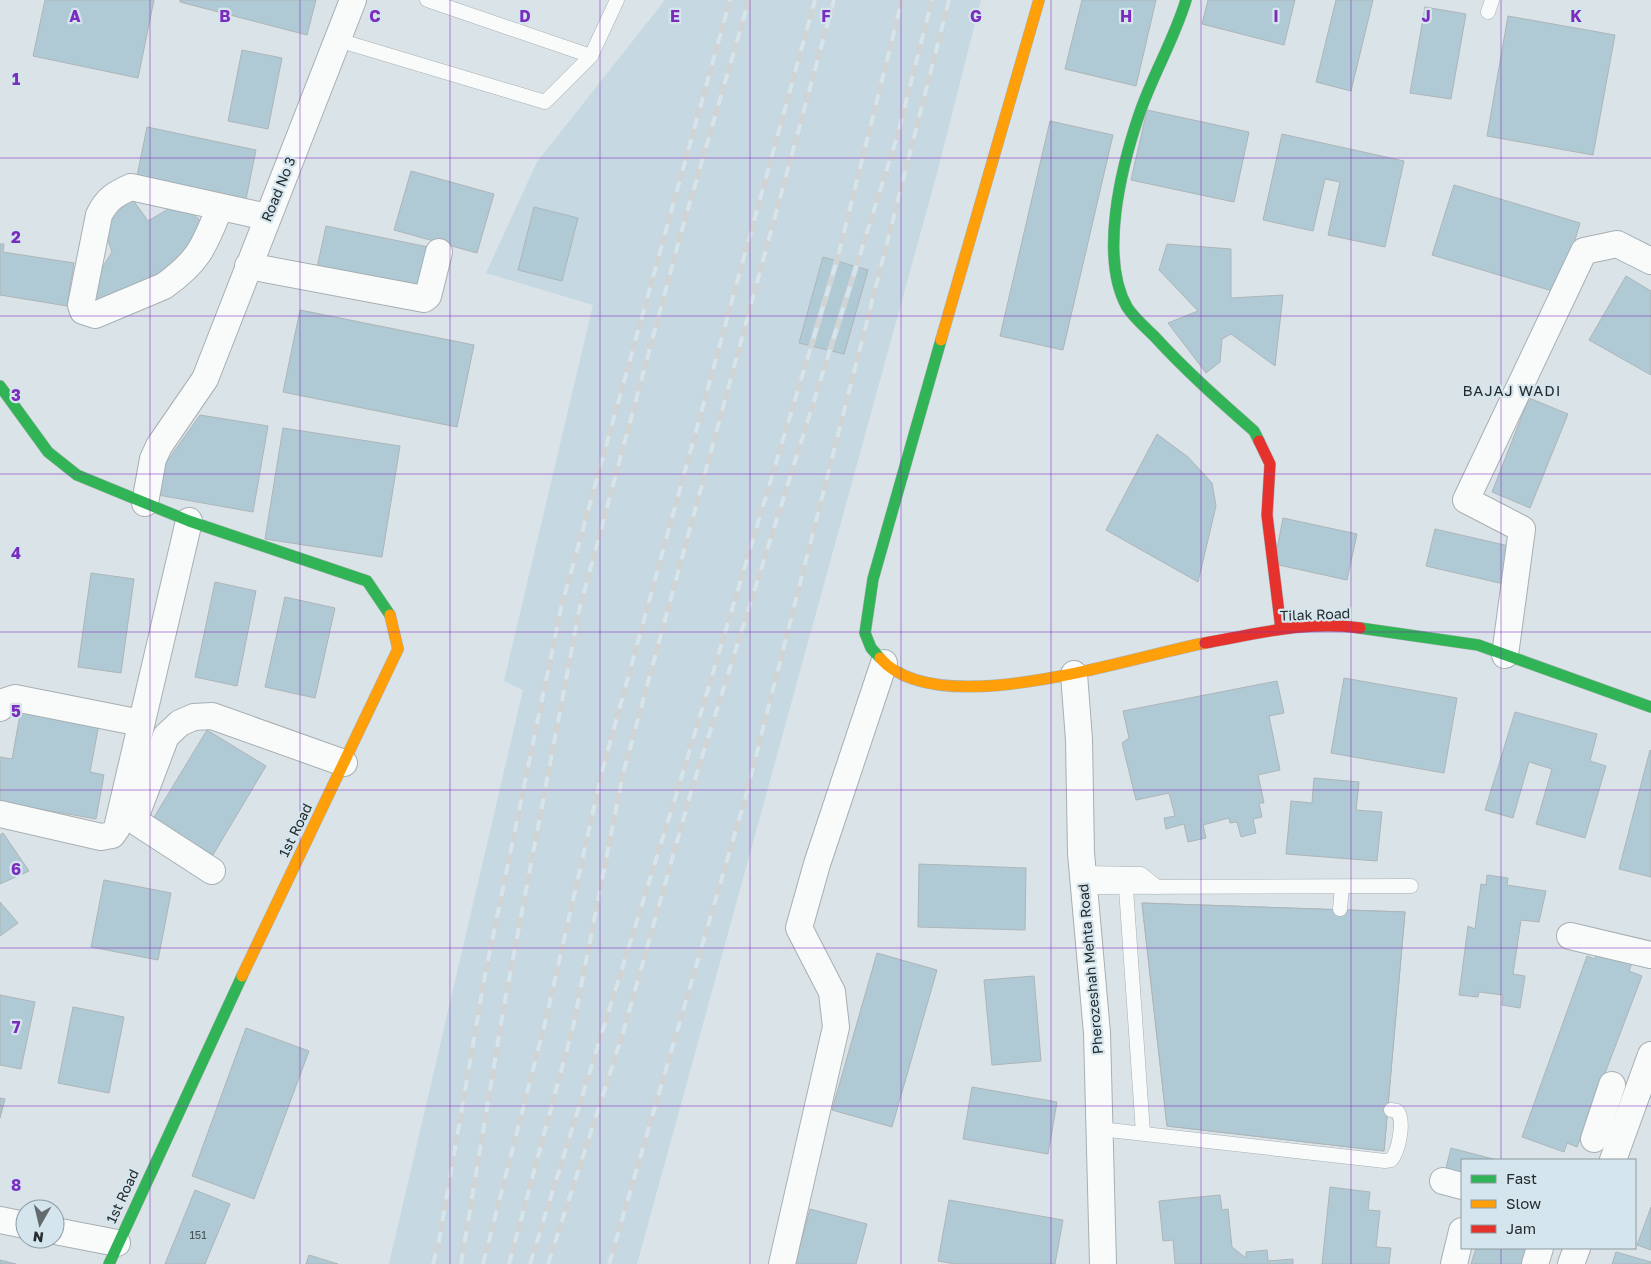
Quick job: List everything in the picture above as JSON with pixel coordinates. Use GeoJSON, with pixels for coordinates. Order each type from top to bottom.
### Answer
{"type":"FeatureCollection","features":[{"type":"Feature","properties":{"kind":"street","name":"Road No 3"},"geometry":{"type":"LineString","coordinates":[[145,503],[153,459],[159,446],[205,379],[353,0]]}},
{"type":"Feature","properties":{"kind":"street"},"geometry":{"type":"LineString","coordinates":[[782,1264],[836,1027],[832,992],[799,928],[817,864],[884,663],[872,648],[866,633],[874,579],[1038,0]]}},
{"type":"Feature","properties":{"kind":"street"},"geometry":{"type":"LineString","coordinates":[[1186,0],[1178,28],[1140,114],[1124,169],[1112,246],[1116,282],[1128,308],[1185,369],[1254,431],[1270,464],[1267,515],[1281,629]]}},
{"type":"Feature","properties":{"kind":"street"},"geometry":{"type":"LineString","coordinates":[[220,207],[201,252],[174,279],[164,286],[95,315],[83,311],[81,305],[99,214],[106,201],[115,194],[131,187],[268,217]]}},
{"type":"Feature","properties":{"kind":"street"},"geometry":{"type":"LineString","coordinates":[[1505,655],[1522,529],[1466,500],[1584,251],[1617,244],[1651,262]]}},
{"type":"Feature","properties":{"kind":"street"},"geometry":{"type":"LineString","coordinates":[[248,266],[424,299],[428,296],[439,252]]}},
{"type":"Feature","properties":{"kind":"street","name":"1st Road"},"geometry":{"type":"LineString","coordinates":[[0,386],[48,452],[77,475],[189,521],[367,582],[389,612],[398,649],[273,909],[113,1253]]}},
{"type":"Feature","properties":{"kind":"street"},"geometry":{"type":"LineString","coordinates":[[0,814],[101,837],[112,835],[117,828],[189,521]]}},
{"type":"Feature","properties":{"kind":"street","name":"Tilak Road"},"geometry":{"type":"LineString","coordinates":[[884,663],[914,681],[973,688],[1074,674],[1194,645],[1281,629],[1348,626],[1478,646],[1651,707]]}},
{"type":"Feature","properties":{"kind":"street","name":"Pherozeshah Mehta Road"},"geometry":{"type":"LineString","coordinates":[[1074,674],[1079,740],[1083,880],[1097,1033],[1104,1264]]}},
{"type":"Feature","properties":{"kind":"street"},"geometry":{"type":"LineString","coordinates":[[0,708],[4,702],[14,698],[141,723]]}},
{"type":"Feature","properties":{"kind":"street"},"geometry":{"type":"LineString","coordinates":[[212,872],[138,823],[135,818],[166,736],[180,723],[194,717],[212,716],[344,763]]}},
{"type":"Feature","properties":{"kind":"street"},"geometry":{"type":"LineString","coordinates":[[1570,936],[1651,956]]}},
{"type":"Feature","properties":{"kind":"street"},"geometry":{"type":"LineString","coordinates":[[1638,1094],[1609,1084],[1595,1126],[1620,1144],[1638,1094],[1651,1055]]}},
{"type":"Feature","properties":{"kind":"street"},"geometry":{"type":"LineString","coordinates":[[0,1220],[15,1223]]}},
{"type":"Feature","properties":{"kind":"street"},"geometry":{"type":"LineString","coordinates":[[1454,1264],[1461,1234]]}},
{"type":"Feature","properties":{"kind":"street"},"geometry":{"type":"LineString","coordinates":[[65,1235],[113,1253]]}},
{"type":"Feature","properties":{"kind":"street"},"geometry":{"type":"LineString","coordinates":[[1535,1264],[1540,1249]]}},
{"type":"Feature","properties":{"kind":"street"},"geometry":{"type":"LineString","coordinates":[[1570,1264],[1577,1249]]}},
{"type":"Feature","properties":{"kind":"lane"},"geometry":{"type":"LineString","coordinates":[[427,0],[591,56]]}},
{"type":"Feature","properties":{"kind":"lane"},"geometry":{"type":"LineString","coordinates":[[338,40],[545,102],[591,56],[616,0]]}},
{"type":"Feature","properties":{"kind":"lane"},"geometry":{"type":"LineString","coordinates":[[1083,880],[1125,880],[1157,887],[1411,886]]}},
{"type":"Feature","properties":{"kind":"lane"},"geometry":{"type":"LineString","coordinates":[[1125,880],[1143,1133]]}},
{"type":"Feature","properties":{"kind":"lane"},"geometry":{"type":"LineString","coordinates":[[1340,909],[1342,887]]}},
{"type":"Feature","properties":{"kind":"lane"},"geometry":{"type":"LineString","coordinates":[[1100,1129],[1384,1161],[1391,1160],[1397,1151],[1401,1119],[1397,1111],[1391,1110]]}},
{"type":"Feature","properties":{"kind":"shaded area"},"geometry":{"type":"Polygon","coordinates":[[[665,0],[981,0],[937,173],[637,1264],[389,1264],[523,690],[504,681],[593,305],[486,273],[537,162],[665,0]]]}},
{"type":"Feature","properties":{"kind":"building"},"geometry":{"type":"Polygon","coordinates":[[[45,0],[154,0],[138,78],[33,56],[45,0]]]}},
{"type":"Feature","properties":{"kind":"building"},"geometry":{"type":"Polygon","coordinates":[[[180,0],[316,0],[307,35],[180,2],[180,0]]]}},
{"type":"Feature","properties":{"kind":"building"},"geometry":{"type":"Polygon","coordinates":[[[1082,0],[1156,0],[1136,86],[1065,69],[1082,0]]]}},
{"type":"Feature","properties":{"kind":"building"},"geometry":{"type":"Polygon","coordinates":[[[1208,0],[1295,0],[1284,45],[1202,24],[1208,0]]]}},
{"type":"Feature","properties":{"kind":"building"},"geometry":{"type":"Polygon","coordinates":[[[1336,0],[1373,0],[1351,91],[1316,82],[1336,0]]]}},
{"type":"Feature","properties":{"kind":"building"},"geometry":{"type":"Polygon","coordinates":[[[1425,7],[1466,14],[1451,99],[1410,93],[1425,7]]]}},
{"type":"Feature","properties":{"kind":"building"},"geometry":{"type":"Polygon","coordinates":[[[1508,16],[1615,35],[1593,155],[1487,136],[1508,16]]]}},
{"type":"Feature","properties":{"kind":"building"},"geometry":{"type":"Polygon","coordinates":[[[242,50],[282,58],[268,129],[228,121],[242,50]]]}},
{"type":"Feature","properties":{"kind":"building"},"geometry":{"type":"Polygon","coordinates":[[[1147,110],[1249,132],[1234,202],[1131,180],[1147,110]]]}},
{"type":"Feature","properties":{"kind":"building"},"geometry":{"type":"Polygon","coordinates":[[[1050,121],[1113,135],[1063,350],[1000,336],[1050,121]]]}},
{"type":"Feature","properties":{"kind":"building"},"geometry":{"type":"Polygon","coordinates":[[[147,127],[256,150],[245,204],[136,181],[147,127]]]}},
{"type":"Feature","properties":{"kind":"building"},"geometry":{"type":"Polygon","coordinates":[[[1282,134],[1404,161],[1385,247],[1328,235],[1340,182],[1325,179],[1313,231],[1263,220],[1282,134]]]}},
{"type":"Feature","properties":{"kind":"building"},"geometry":{"type":"Polygon","coordinates":[[[411,171],[494,194],[477,253],[394,230],[411,171]]]}},
{"type":"Feature","properties":{"kind":"building"},"geometry":{"type":"Polygon","coordinates":[[[1454,185],[1580,223],[1559,293],[1432,255],[1454,185]]]}},
{"type":"Feature","properties":{"kind":"building"},"geometry":{"type":"Polygon","coordinates":[[[133,200],[148,221],[180,202],[205,225],[185,257],[152,282],[100,307],[89,295],[94,281],[112,252],[101,221],[133,200]]]}},
{"type":"Feature","properties":{"kind":"building"},"geometry":{"type":"Polygon","coordinates":[[[534,207],[578,218],[562,281],[518,270],[534,207]]]}},
{"type":"Feature","properties":{"kind":"building"},"geometry":{"type":"Polygon","coordinates":[[[326,226],[433,248],[423,294],[316,272],[326,226]]]}},
{"type":"Feature","properties":{"kind":"building"},"geometry":{"type":"Polygon","coordinates":[[[0,244],[4,244],[3,252],[74,263],[67,306],[0,295],[0,244]]]}},
{"type":"Feature","properties":{"kind":"building"},"geometry":{"type":"Polygon","coordinates":[[[1167,244],[1231,249],[1231,298],[1283,295],[1275,366],[1231,334],[1222,339],[1220,362],[1206,373],[1168,323],[1198,311],[1159,270],[1167,244]]]}},
{"type":"Feature","properties":{"kind":"building"},"geometry":{"type":"Polygon","coordinates":[[[823,257],[868,270],[844,354],[799,343],[823,257]]]}},
{"type":"Feature","properties":{"kind":"building"},"geometry":{"type":"Polygon","coordinates":[[[1626,276],[1651,291],[1651,375],[1589,340],[1626,276]]]}},
{"type":"Feature","properties":{"kind":"building"},"geometry":{"type":"Polygon","coordinates":[[[300,310],[474,345],[457,427],[283,392],[300,310]]]}},
{"type":"Feature","properties":{"kind":"building"},"geometry":{"type":"Polygon","coordinates":[[[1529,398],[1568,414],[1530,508],[1492,492],[1529,398]]]}},
{"type":"Feature","properties":{"kind":"building"},"geometry":{"type":"Polygon","coordinates":[[[200,415],[268,426],[253,512],[158,495],[163,467],[200,415]]]}},
{"type":"Feature","properties":{"kind":"building"},"geometry":{"type":"Polygon","coordinates":[[[283,428],[400,446],[382,557],[265,539],[283,428]]]}},
{"type":"Feature","properties":{"kind":"building"},"geometry":{"type":"Polygon","coordinates":[[[1157,434],[1188,457],[1212,483],[1216,506],[1198,582],[1106,530],[1157,434]]]}},
{"type":"Feature","properties":{"kind":"building"},"geometry":{"type":"Polygon","coordinates":[[[1283,518],[1357,534],[1347,580],[1274,564],[1283,518]]]}},
{"type":"Feature","properties":{"kind":"building"},"geometry":{"type":"Polygon","coordinates":[[[1435,529],[1513,547],[1504,584],[1426,566],[1435,529]]]}},
{"type":"Feature","properties":{"kind":"building"},"geometry":{"type":"Polygon","coordinates":[[[91,573],[134,579],[121,673],[78,667],[91,573]]]}},
{"type":"Feature","properties":{"kind":"building"},"geometry":{"type":"Polygon","coordinates":[[[215,582],[256,591],[237,686],[195,677],[215,582]]]}},
{"type":"Feature","properties":{"kind":"building"},"geometry":{"type":"Polygon","coordinates":[[[285,597],[335,608],[315,698],[265,687],[285,597]]]}},
{"type":"Feature","properties":{"kind":"building"},"geometry":{"type":"Polygon","coordinates":[[[1344,678],[1457,698],[1444,773],[1331,753],[1344,678]]]}},
{"type":"Feature","properties":{"kind":"building"},"geometry":{"type":"Polygon","coordinates":[[[1277,681],[1284,713],[1269,716],[1280,770],[1258,775],[1264,803],[1259,803],[1262,817],[1253,819],[1256,833],[1241,837],[1237,822],[1230,823],[1229,818],[1203,825],[1206,838],[1188,842],[1184,824],[1166,829],[1164,818],[1175,816],[1169,793],[1136,800],[1122,743],[1129,738],[1123,711],[1277,681]]]}},
{"type":"Feature","properties":{"kind":"building"},"geometry":{"type":"Polygon","coordinates":[[[21,709],[99,724],[90,772],[104,775],[96,819],[0,802],[0,757],[12,759],[21,709]]]}},
{"type":"Feature","properties":{"kind":"building"},"geometry":{"type":"Polygon","coordinates":[[[1515,712],[1597,734],[1590,761],[1606,766],[1585,838],[1536,824],[1552,769],[1529,762],[1513,818],[1485,810],[1515,712]]]}},
{"type":"Feature","properties":{"kind":"building"},"geometry":{"type":"Polygon","coordinates":[[[207,730],[266,766],[213,855],[153,819],[207,730]]]}},
{"type":"Feature","properties":{"kind":"building"},"geometry":{"type":"Polygon","coordinates":[[[1651,751],[1651,877],[1619,869],[1651,751]]]}},
{"type":"Feature","properties":{"kind":"building"},"geometry":{"type":"Polygon","coordinates":[[[1314,778],[1359,782],[1356,810],[1382,812],[1377,861],[1286,854],[1291,801],[1312,803],[1314,778]]]}},
{"type":"Feature","properties":{"kind":"building"},"geometry":{"type":"Polygon","coordinates":[[[3,833],[29,871],[0,884],[0,835],[3,833]]]}},
{"type":"Feature","properties":{"kind":"building"},"geometry":{"type":"Polygon","coordinates":[[[919,864],[1026,868],[1025,930],[918,927],[919,864]]]}},
{"type":"Feature","properties":{"kind":"building"},"geometry":{"type":"Polygon","coordinates":[[[1487,875],[1508,878],[1507,885],[1546,891],[1539,922],[1521,920],[1513,974],[1525,976],[1520,1008],[1502,1005],[1503,995],[1479,992],[1478,997],[1459,995],[1468,926],[1475,929],[1481,884],[1486,885],[1487,875]]]}},
{"type":"Feature","properties":{"kind":"building"},"geometry":{"type":"Polygon","coordinates":[[[104,880],[171,893],[158,960],[91,947],[104,880]]]}},
{"type":"Feature","properties":{"kind":"building"},"geometry":{"type":"Polygon","coordinates":[[[0,902],[18,923],[0,936],[0,902]]]}},
{"type":"Feature","properties":{"kind":"building"},"geometry":{"type":"Polygon","coordinates":[[[1142,903],[1405,912],[1384,1151],[1167,1126],[1142,903]]]}},
{"type":"Feature","properties":{"kind":"building"},"geometry":{"type":"Polygon","coordinates":[[[1142,903],[1405,912],[1384,1151],[1167,1126],[1142,903]]]}},
{"type":"Feature","properties":{"kind":"building"},"geometry":{"type":"Polygon","coordinates":[[[1598,951],[1632,963],[1629,971],[1642,976],[1577,1147],[1567,1143],[1564,1152],[1522,1137],[1587,956],[1595,959],[1598,951]]]}},
{"type":"Feature","properties":{"kind":"building"},"geometry":{"type":"Polygon","coordinates":[[[877,953],[937,970],[892,1127],[832,1110],[877,953]]]}},
{"type":"Feature","properties":{"kind":"building"},"geometry":{"type":"Polygon","coordinates":[[[1034,976],[1041,1061],[992,1065],[984,980],[1034,976]]]}},
{"type":"Feature","properties":{"kind":"building"},"geometry":{"type":"Polygon","coordinates":[[[0,995],[35,1002],[21,1069],[0,1065],[0,995]]]}},
{"type":"Feature","properties":{"kind":"building"},"geometry":{"type":"Polygon","coordinates":[[[73,1007],[124,1017],[109,1093],[58,1083],[73,1007]]]}},
{"type":"Feature","properties":{"kind":"building"},"geometry":{"type":"Polygon","coordinates":[[[246,1028],[309,1051],[254,1199],[192,1176],[246,1028]]]}},
{"type":"Feature","properties":{"kind":"building"},"geometry":{"type":"Polygon","coordinates":[[[972,1087],[1057,1102],[1048,1154],[963,1139],[972,1087]]]}},
{"type":"Feature","properties":{"kind":"building"},"geometry":{"type":"Polygon","coordinates":[[[0,1098],[5,1099],[0,1118],[0,1098]]]}},
{"type":"Feature","properties":{"kind":"building"},"geometry":{"type":"Polygon","coordinates":[[[1451,1148],[1493,1159],[1461,1159],[1461,1182],[1444,1176],[1451,1148]]]}},
{"type":"Feature","properties":{"kind":"building"},"geometry":{"type":"Polygon","coordinates":[[[1330,1187],[1370,1192],[1368,1210],[1380,1211],[1376,1247],[1391,1248],[1389,1264],[1322,1264],[1330,1187]]]}},
{"type":"Feature","properties":{"kind":"building"},"geometry":{"type":"Polygon","coordinates":[[[195,1190],[230,1204],[205,1264],[165,1264],[195,1190]]]}},
{"type":"Feature","properties":{"kind":"building"},"geometry":{"type":"Polygon","coordinates":[[[1220,1195],[1222,1210],[1228,1209],[1232,1247],[1246,1258],[1246,1252],[1267,1250],[1268,1261],[1293,1259],[1293,1264],[1175,1264],[1173,1240],[1163,1241],[1159,1201],[1220,1195]]]}},
{"type":"Feature","properties":{"kind":"building"},"geometry":{"type":"Polygon","coordinates":[[[949,1200],[1063,1220],[1055,1264],[955,1264],[938,1261],[949,1200]]]}},
{"type":"Feature","properties":{"kind":"building"},"geometry":{"type":"Polygon","coordinates":[[[1651,1207],[1651,1250],[1637,1245],[1651,1207]]]}},
{"type":"Feature","properties":{"kind":"building"},"geometry":{"type":"Polygon","coordinates":[[[810,1209],[867,1224],[856,1264],[795,1264],[810,1209]]]}},
{"type":"Feature","properties":{"kind":"building"},"geometry":{"type":"Polygon","coordinates":[[[1476,1249],[1531,1249],[1527,1264],[1471,1264],[1476,1249]]]}},
{"type":"Feature","properties":{"kind":"building"},"geometry":{"type":"Polygon","coordinates":[[[1616,1252],[1651,1262],[1651,1264],[1612,1264],[1616,1252]]]}},
{"type":"Feature","properties":{"kind":"building"},"geometry":{"type":"Polygon","coordinates":[[[309,1255],[338,1264],[306,1264],[309,1255]]]}},
{"type":"Feature","properties":{"kind":"building"},"geometry":{"type":"Polygon","coordinates":[[[0,1260],[16,1264],[0,1264],[0,1260]]]}},
{"type":"Feature","properties":{"kind":"railway"},"geometry":{"type":"LineString","coordinates":[[433,1264],[439,1241],[485,975],[561,608],[730,0]]}},
{"type":"Feature","properties":{"kind":"railway"},"geometry":{"type":"LineString","coordinates":[[461,1264],[504,1006],[579,611],[681,233],[749,0]]}},
{"type":"Feature","properties":{"kind":"railway"},"geometry":{"type":"LineString","coordinates":[[483,1264],[546,1019],[603,768],[815,0]]}},
{"type":"Feature","properties":{"kind":"railway"},"geometry":{"type":"LineString","coordinates":[[509,1264],[573,1027],[623,774],[834,0]]}},
{"type":"Feature","properties":{"kind":"railway"},"geometry":{"type":"LineString","coordinates":[[530,1264],[678,789],[837,260],[902,0]]}},
{"type":"Feature","properties":{"kind":"railway"},"geometry":{"type":"LineString","coordinates":[[548,1264],[623,1033],[691,792],[897,137],[932,0]]}},
{"type":"Feature","properties":{"kind":"railway"},"geometry":{"type":"LineString","coordinates":[[609,1264],[745,799],[949,0]]}},
{"type":"Feature","properties":{"kind":"traffic: fast"},"geometry":{"type":"LineString","coordinates":[[1186,0],[1144,101],[1132,136],[1116,212],[1115,263],[1119,287],[1127,307],[1133,315],[1191,374],[1254,431],[1259,441]]}},
{"type":"Feature","properties":{"kind":"traffic: fast"},"geometry":{"type":"LineString","coordinates":[[880,658],[871,648],[865,633],[873,579],[941,340]]}},
{"type":"Feature","properties":{"kind":"traffic: fast"},"geometry":{"type":"LineString","coordinates":[[0,386],[48,452],[77,475],[189,521],[367,581],[390,615]]}},
{"type":"Feature","properties":{"kind":"traffic: fast"},"geometry":{"type":"LineString","coordinates":[[1360,628],[1478,645],[1651,707]]}},
{"type":"Feature","properties":{"kind":"traffic: fast"},"geometry":{"type":"LineString","coordinates":[[109,1264],[242,976]]}},
{"type":"Feature","properties":{"kind":"traffic: slow"},"geometry":{"type":"LineString","coordinates":[[941,340],[1039,0]]}},
{"type":"Feature","properties":{"kind":"traffic: slow"},"geometry":{"type":"LineString","coordinates":[[242,976],[398,649],[390,615]]}},
{"type":"Feature","properties":{"kind":"traffic: slow"},"geometry":{"type":"LineString","coordinates":[[880,658],[907,677],[944,685],[988,686],[1084,671],[1205,643]]}},
{"type":"Feature","properties":{"kind":"traffic: jam"},"geometry":{"type":"LineString","coordinates":[[1259,441],[1270,464],[1267,515],[1281,629]]}},
{"type":"Feature","properties":{"kind":"traffic: jam"},"geometry":{"type":"LineString","coordinates":[[1205,643],[1302,627],[1341,626],[1360,628]]}},
{"type":"Feature","properties":{"kind":"district","name":"BAJAJ WADI"},"geometry":{"type":"Point","coordinates":[1512,390]}}]}
